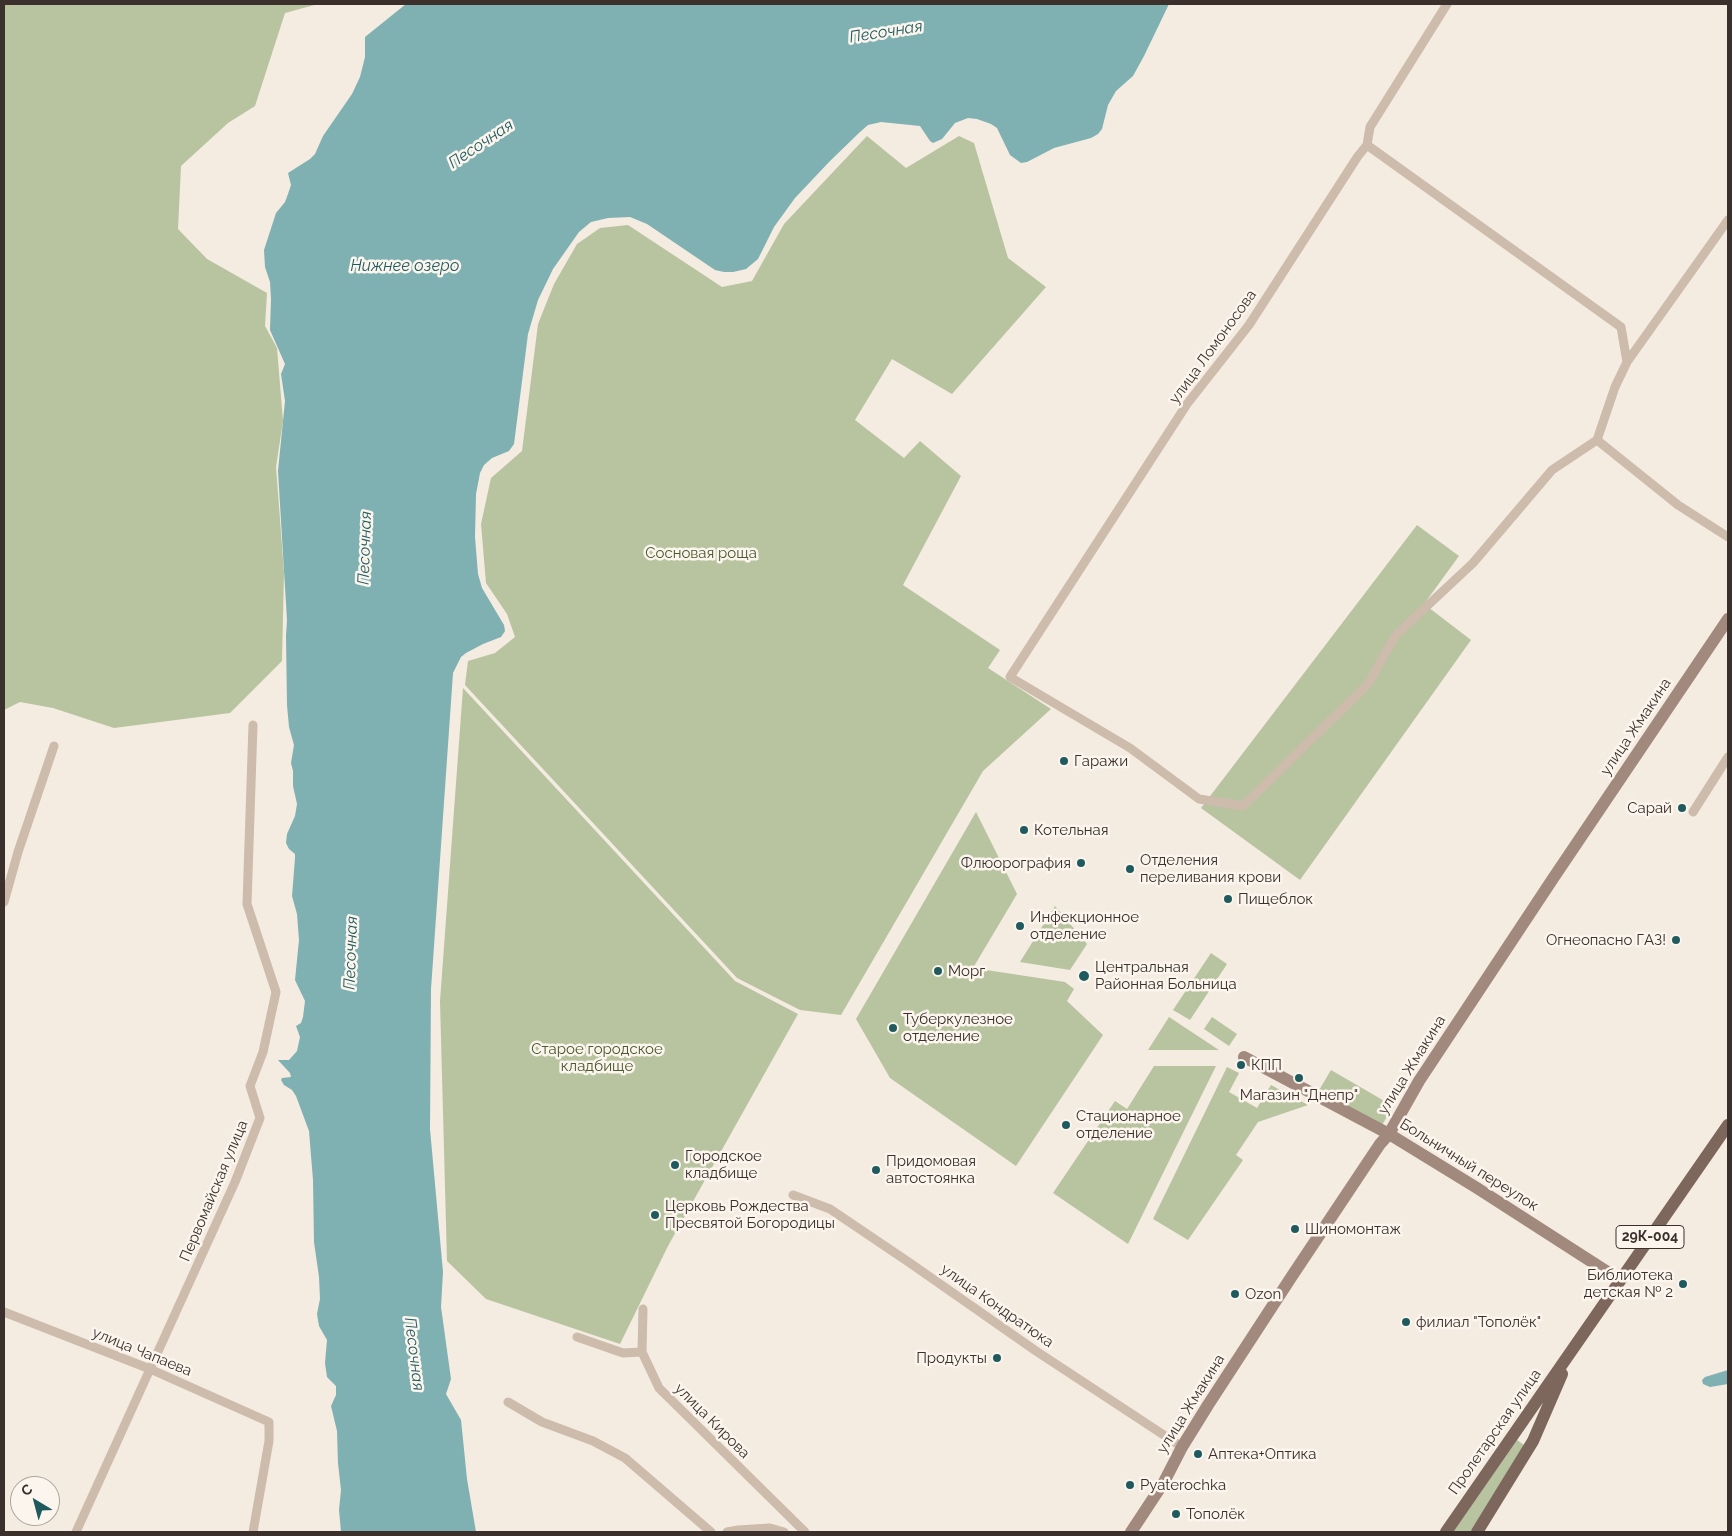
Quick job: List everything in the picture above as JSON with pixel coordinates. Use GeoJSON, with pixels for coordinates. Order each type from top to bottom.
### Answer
{"type":"FeatureCollection","features":[{"type":"Feature","properties":{"kind":"main road","name":"Пролетарская улица"},"geometry":{"type":"LineString","coordinates":[[1446,1532],[1728,1125]]}},
{"type":"Feature","properties":{"kind":"main road","name":"Пролетарская улица"},"geometry":{"type":"LineString","coordinates":[[1477,1532],[1533,1441],[1572,1350]]}},
{"type":"Feature","properties":{"kind":"main road"},"geometry":{"type":"LineString","coordinates":[[1515,1430],[1533,1441]]}},
{"type":"Feature","properties":{"kind":"street","name":"улица Ломоносова"},"geometry":{"type":"LineString","coordinates":[[1447,4],[1370,127],[1367,145],[1249,325],[1187,404],[1010,677],[1130,748],[1199,799],[1243,806],[1368,684],[1395,636],[1473,563],[1552,470],[1597,440]]}},
{"type":"Feature","properties":{"kind":"street"},"geometry":{"type":"LineString","coordinates":[[1367,145],[1621,327],[1627,362]]}},
{"type":"Feature","properties":{"kind":"street"},"geometry":{"type":"LineString","coordinates":[[1728,220],[1627,362],[1615,387],[1597,440],[1678,505],[1728,537]]}},
{"type":"Feature","properties":{"kind":"street","name":"улица Жмакина"},"geometry":{"type":"LineString","coordinates":[[1131,1532],[1164,1482],[1182,1447],[1292,1276],[1380,1144],[1389,1134],[1430,1064],[1728,619]]}},
{"type":"Feature","properties":{"kind":"street","name":"Первомайская улица"},"geometry":{"type":"LineString","coordinates":[[76,1532],[235,1182],[260,1118],[250,1086],[263,1052],[276,992],[247,904],[253,725]]}},
{"type":"Feature","properties":{"kind":"street"},"geometry":{"type":"LineString","coordinates":[[4,902],[18,852],[54,746]]}},
{"type":"Feature","properties":{"kind":"street"},"geometry":{"type":"LineString","coordinates":[[1693,812],[1728,757]]}},
{"type":"Feature","properties":{"kind":"street","name":"Больничный переулок"},"geometry":{"type":"LineString","coordinates":[[1244,1057],[1389,1134],[1620,1280]]}},
{"type":"Feature","properties":{"kind":"street","name":"улица Кондратюка"},"geometry":{"type":"LineString","coordinates":[[793,1195],[830,1210],[1036,1351],[1182,1447]]}},
{"type":"Feature","properties":{"kind":"street","name":"улица Кирова"},"geometry":{"type":"LineString","coordinates":[[643,1309],[642,1352],[659,1388],[805,1532]]}},
{"type":"Feature","properties":{"kind":"street","name":"улица Чапаева"},"geometry":{"type":"LineString","coordinates":[[4,1312],[150,1369],[269,1422],[269,1440],[252,1532]]}},
{"type":"Feature","properties":{"kind":"street"},"geometry":{"type":"LineString","coordinates":[[577,1337],[623,1354],[642,1352]]}},
{"type":"Feature","properties":{"kind":"street"},"geometry":{"type":"LineString","coordinates":[[508,1402],[542,1422],[593,1441],[625,1458],[710,1532]]}},
{"type":"Feature","properties":{"kind":"street"},"geometry":{"type":"LineString","coordinates":[[727,1532],[770,1528],[784,1532]]}},
{"type":"Feature","properties":{"kind":"green space"},"geometry":{"type":"Polygon","coordinates":[[[4,4],[318,4],[285,13],[255,106],[228,123],[181,166],[178,229],[207,259],[267,293],[265,326],[277,348],[283,421],[276,467],[284,572],[282,661],[230,713],[114,728],[53,708],[20,702],[4,710],[4,4]]]}},
{"type":"Feature","properties":{"kind":"green space","name":"Сосновая роща"},"geometry":{"type":"Polygon","coordinates":[[[867,136],[906,168],[959,136],[974,143],[1008,258],[1046,287],[952,394],[892,359],[855,420],[904,458],[920,441],[961,476],[903,585],[1000,650],[988,668],[1051,709],[983,771],[841,1015],[800,1010],[737,978],[465,685],[468,661],[495,653],[515,637],[507,614],[486,583],[481,524],[491,478],[522,451],[538,324],[554,284],[577,244],[600,228],[628,225],[722,287],[752,281],[784,224],[867,136]]]}},
{"type":"Feature","properties":{"kind":"green space"},"geometry":{"type":"Polygon","coordinates":[[[1417,525],[1459,556],[1424,604],[1471,640],[1300,880],[1201,808],[1417,525]]]}},
{"type":"Feature","properties":{"kind":"green space","name":"Старое городское кладбище"},"geometry":{"type":"Polygon","coordinates":[[[463,688],[735,981],[798,1014],[668,1246],[620,1344],[486,1299],[447,1261],[440,1001],[463,688]]]}},
{"type":"Feature","properties":{"kind":"green space"},"geometry":{"type":"Polygon","coordinates":[[[976,812],[1017,894],[973,968],[1065,982],[1074,989],[1067,1001],[1103,1035],[1016,1166],[890,1078],[856,1019],[976,812]]]}},
{"type":"Feature","properties":{"kind":"green space"},"geometry":{"type":"Polygon","coordinates":[[[1055,906],[1087,944],[1070,970],[1020,962],[1055,906]]]}},
{"type":"Feature","properties":{"kind":"green space"},"geometry":{"type":"Polygon","coordinates":[[[1211,953],[1227,964],[1190,1020],[1173,1010],[1211,953]]]}},
{"type":"Feature","properties":{"kind":"green space"},"geometry":{"type":"Polygon","coordinates":[[[1169,1017],[1219,1050],[1148,1050],[1169,1017]]]}},
{"type":"Feature","properties":{"kind":"green space"},"geometry":{"type":"Polygon","coordinates":[[[1212,1017],[1237,1034],[1229,1046],[1204,1029],[1212,1017]]]}},
{"type":"Feature","properties":{"kind":"green space"},"geometry":{"type":"Polygon","coordinates":[[[1154,1066],[1216,1066],[1128,1244],[1053,1193],[1115,1101],[1127,1109],[1154,1066]]]}},
{"type":"Feature","properties":{"kind":"green space"},"geometry":{"type":"Polygon","coordinates":[[[1227,1067],[1239,1073],[1229,1092],[1257,1108],[1271,1085],[1308,1105],[1258,1122],[1236,1155],[1243,1160],[1188,1240],[1153,1219],[1227,1067]]]}},
{"type":"Feature","properties":{"kind":"green space"},"geometry":{"type":"Polygon","coordinates":[[[1331,1070],[1393,1106],[1381,1127],[1318,1092],[1331,1070]]]}},
{"type":"Feature","properties":{"kind":"green space"},"geometry":{"type":"Polygon","coordinates":[[[1517,1440],[1524,1445],[1470,1532],[1453,1532],[1517,1440]]]}},
{"type":"Feature","properties":{"kind":"water","name":"Нижнее озеро"},"geometry":{"type":"Polygon","coordinates":[[[406,4],[1169,4],[1133,76],[1116,91],[1108,105],[1102,129],[1091,138],[1054,148],[1027,162],[1021,163],[1010,155],[997,128],[977,119],[968,118],[955,123],[942,139],[933,143],[920,126],[881,122],[868,125],[795,198],[774,227],[758,259],[746,269],[733,272],[715,270],[647,224],[630,217],[608,218],[591,222],[579,232],[553,269],[538,300],[528,334],[514,444],[509,451],[492,458],[484,465],[480,473],[476,494],[475,537],[478,574],[482,588],[504,625],[505,631],[501,637],[483,644],[461,657],[453,673],[431,989],[430,1129],[443,1272],[441,1307],[451,1379],[446,1394],[461,1420],[467,1479],[476,1532],[341,1532],[339,1510],[341,1490],[337,1431],[331,1406],[336,1395],[336,1386],[327,1377],[325,1363],[327,1340],[319,1326],[317,1314],[320,1299],[314,1242],[313,1180],[309,1131],[296,1096],[281,1080],[282,1078],[291,1077],[290,1073],[278,1060],[289,1060],[297,1051],[300,1037],[296,1026],[301,1023],[305,1001],[295,980],[299,940],[297,914],[292,896],[295,854],[286,843],[297,804],[291,763],[294,745],[289,727],[287,705],[287,620],[278,471],[285,401],[281,374],[285,364],[270,330],[270,282],[265,267],[264,250],[276,213],[285,202],[291,185],[288,173],[315,154],[323,136],[352,94],[360,77],[365,57],[365,37],[406,4]]]}},
{"type":"Feature","properties":{"kind":"water"},"geometry":{"type":"Polygon","coordinates":[[[1728,1370],[1728,1384],[1710,1387],[1703,1384],[1702,1380],[1705,1377],[1728,1370]]]}},
{"type":"Feature","properties":{"kind":"place","name":"Гаражи"},"geometry":{"type":"Point","coordinates":[1064,761]}},
{"type":"Feature","properties":{"kind":"place","name":"Сарай"},"geometry":{"type":"Point","coordinates":[1682,808]}},
{"type":"Feature","properties":{"kind":"place","name":"Котельная"},"geometry":{"type":"Point","coordinates":[1024,830]}},
{"type":"Feature","properties":{"kind":"place","name":"Флюорография"},"geometry":{"type":"Point","coordinates":[1081,863]}},
{"type":"Feature","properties":{"kind":"place","name":"Отделения переливания крови"},"geometry":{"type":"Point","coordinates":[1130,869]}},
{"type":"Feature","properties":{"kind":"place","name":"Пищеблок"},"geometry":{"type":"Point","coordinates":[1228,899]}},
{"type":"Feature","properties":{"kind":"place","name":"Инфекционное отделение"},"geometry":{"type":"Point","coordinates":[1020,926]}},
{"type":"Feature","properties":{"kind":"place","name":"Огнеопасно ГАЗ!"},"geometry":{"type":"Point","coordinates":[1676,940]}},
{"type":"Feature","properties":{"kind":"place","name":"Морг"},"geometry":{"type":"Point","coordinates":[938,971]}},
{"type":"Feature","properties":{"kind":"place","name":"Центральная Районная Больница"},"geometry":{"type":"Point","coordinates":[1084,976]}},
{"type":"Feature","properties":{"kind":"place","name":"Туберкулезное отделение"},"geometry":{"type":"Point","coordinates":[893,1028]}},
{"type":"Feature","properties":{"kind":"place","name":"КПП"},"geometry":{"type":"Point","coordinates":[1241,1065]}},
{"type":"Feature","properties":{"kind":"place","name":"Магазин \"Днепр\""},"geometry":{"type":"Point","coordinates":[1299,1078]}},
{"type":"Feature","properties":{"kind":"place","name":"Стационарное отделение"},"geometry":{"type":"Point","coordinates":[1066,1125]}},
{"type":"Feature","properties":{"kind":"place","name":"Городское кладбище"},"geometry":{"type":"Point","coordinates":[675,1165]}},
{"type":"Feature","properties":{"kind":"place","name":"Придомовая автостоянка"},"geometry":{"type":"Point","coordinates":[876,1170]}},
{"type":"Feature","properties":{"kind":"place","name":"Церковь Рождества Пресвятой Богородицы"},"geometry":{"type":"Point","coordinates":[655,1215]}},
{"type":"Feature","properties":{"kind":"place","name":"Шиномонтаж"},"geometry":{"type":"Point","coordinates":[1295,1229]}},
{"type":"Feature","properties":{"kind":"place","name":"Библиотека детская № 2"},"geometry":{"type":"Point","coordinates":[1683,1284]}},
{"type":"Feature","properties":{"kind":"place","name":"Ozon"},"geometry":{"type":"Point","coordinates":[1235,1294]}},
{"type":"Feature","properties":{"kind":"place","name":"филиал \"Тополёк\""},"geometry":{"type":"Point","coordinates":[1406,1322]}},
{"type":"Feature","properties":{"kind":"place","name":"Продукты"},"geometry":{"type":"Point","coordinates":[997,1358]}},
{"type":"Feature","properties":{"kind":"place","name":"Аптека+Оптика"},"geometry":{"type":"Point","coordinates":[1198,1454]}},
{"type":"Feature","properties":{"kind":"place","name":"Pyaterochka"},"geometry":{"type":"Point","coordinates":[1130,1485]}},
{"type":"Feature","properties":{"kind":"place","name":"Тополёк"},"geometry":{"type":"Point","coordinates":[1176,1514]}},
{"type":"Feature","properties":{"kind":"water label","name":"Песочная"},"geometry":{"type":"Point","coordinates":[886,32]}},
{"type":"Feature","properties":{"kind":"water label","name":"Песочная"},"geometry":{"type":"Point","coordinates":[481,144]}},
{"type":"Feature","properties":{"kind":"water label","name":"Песочная"},"geometry":{"type":"Point","coordinates":[365,548]}},
{"type":"Feature","properties":{"kind":"water label","name":"Песочная"},"geometry":{"type":"Point","coordinates":[351,953]}},
{"type":"Feature","properties":{"kind":"water label","name":"Песочная"},"geometry":{"type":"Point","coordinates":[414,1354]}}]}
